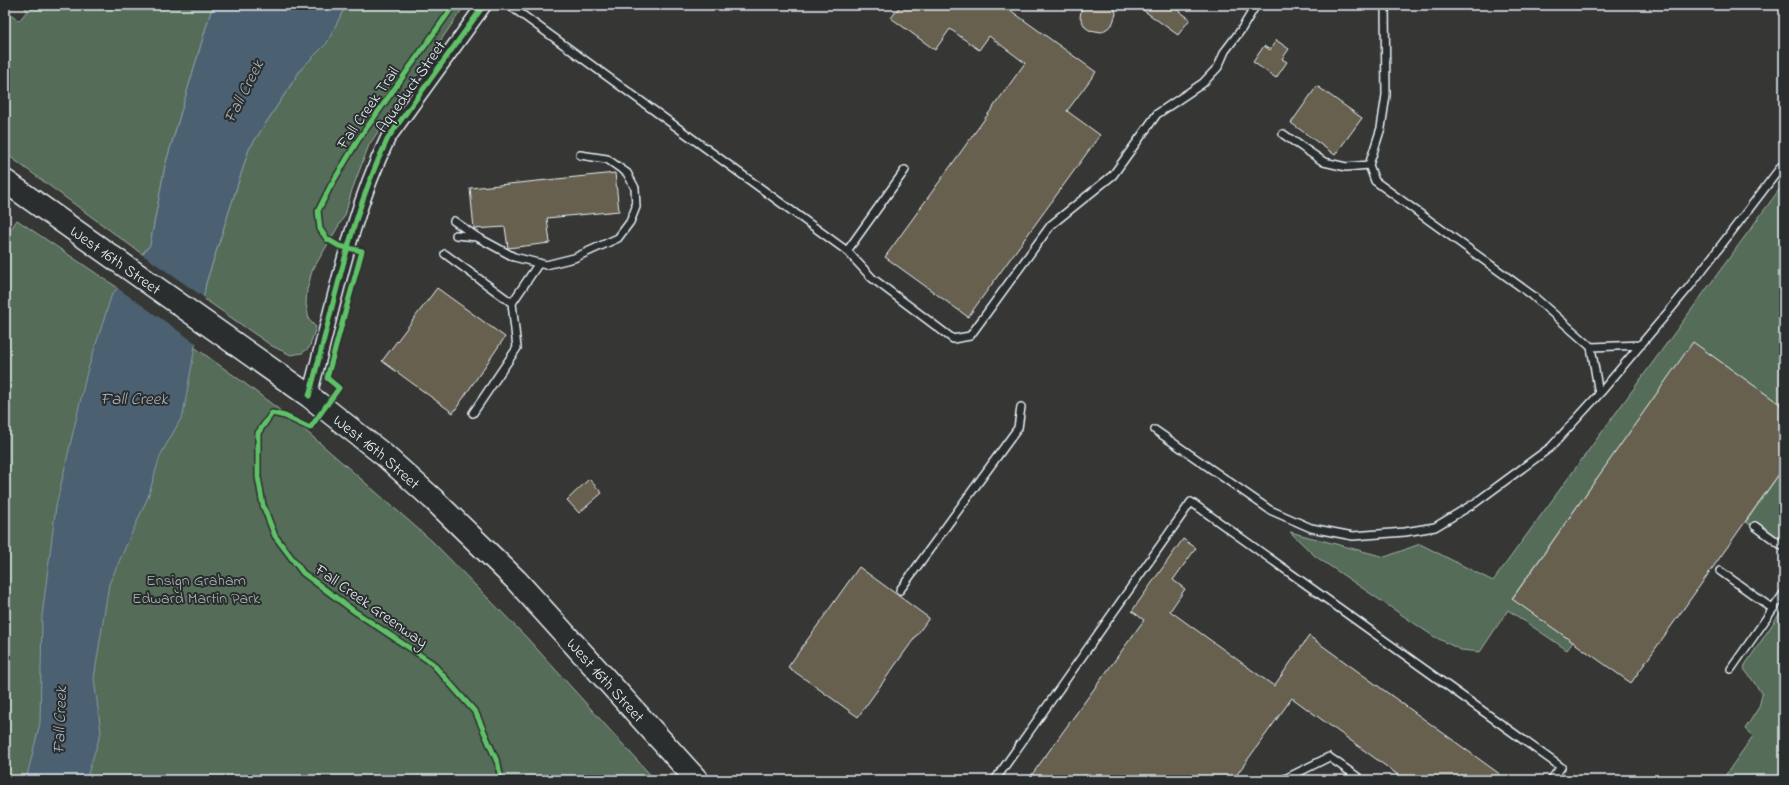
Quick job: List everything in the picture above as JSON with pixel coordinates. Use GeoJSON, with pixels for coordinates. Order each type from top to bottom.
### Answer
{"type":"FeatureCollection","features":[{"type":"Feature","properties":{"kind":"main road","name":"West 16th Street"},"geometry":{"type":"LineString","coordinates":[[5,182],[260,363],[309,396],[417,484],[499,563],[697,780]]}},
{"type":"Feature","properties":{"kind":"street","name":"Aqueduct Street"},"geometry":{"type":"LineString","coordinates":[[309,396],[348,248],[378,160],[388,138],[484,5]]}},
{"type":"Feature","properties":{"kind":"lane"},"geometry":{"type":"LineString","coordinates":[[509,5],[847,251],[872,278],[953,339],[970,336],[1051,225],[1113,175],[1157,114],[1203,83],[1218,67],[1225,51],[1241,30],[1256,5]]}},
{"type":"Feature","properties":{"kind":"lane"},"geometry":{"type":"LineString","coordinates":[[1385,5],[1386,95],[1381,128],[1369,165],[1375,181],[1532,295],[1591,347],[1598,394]]}},
{"type":"Feature","properties":{"kind":"lane"},"geometry":{"type":"LineString","coordinates":[[1283,134],[1324,162],[1346,167],[1369,165]]}},
{"type":"Feature","properties":{"kind":"lane"},"geometry":{"type":"LineString","coordinates":[[454,221],[478,237],[514,257],[546,265],[574,258],[618,238],[630,222],[636,207],[635,188],[627,173],[607,159],[580,155]]}},
{"type":"Feature","properties":{"kind":"lane"},"geometry":{"type":"LineString","coordinates":[[1155,430],[1270,510],[1310,528],[1353,536],[1405,532],[1435,527],[1476,503],[1551,447],[1641,345],[1690,286],[1784,163]]}},
{"type":"Feature","properties":{"kind":"lane"},"geometry":{"type":"LineString","coordinates":[[847,251],[904,170]]}},
{"type":"Feature","properties":{"kind":"lane"},"geometry":{"type":"LineString","coordinates":[[456,235],[478,237]]}},
{"type":"Feature","properties":{"kind":"lane"},"geometry":{"type":"LineString","coordinates":[[445,254],[512,304]]}},
{"type":"Feature","properties":{"kind":"lane"},"geometry":{"type":"LineString","coordinates":[[473,413],[517,348],[512,304],[539,263]]}},
{"type":"Feature","properties":{"kind":"lane"},"geometry":{"type":"LineString","coordinates":[[1591,347],[1641,345]]}},
{"type":"Feature","properties":{"kind":"lane"},"geometry":{"type":"LineString","coordinates":[[900,590],[1018,428],[1021,407]]}},
{"type":"Feature","properties":{"kind":"lane"},"geometry":{"type":"LineString","coordinates":[[995,780],[1191,502],[1561,767],[1551,780]]}},
{"type":"Feature","properties":{"kind":"lane"},"geometry":{"type":"LineString","coordinates":[[1755,526],[1784,547]]}},
{"type":"Feature","properties":{"kind":"lane"},"geometry":{"type":"LineString","coordinates":[[1720,571],[1773,609]]}},
{"type":"Feature","properties":{"kind":"lane"},"geometry":{"type":"LineString","coordinates":[[1731,669],[1784,593]]}},
{"type":"Feature","properties":{"kind":"lane"},"geometry":{"type":"LineString","coordinates":[[1282,780],[1328,757],[1362,780]]}},
{"type":"Feature","properties":{"kind":"green space"},"geometry":{"type":"Polygon","coordinates":[[[23,5],[215,5],[211,11],[165,166],[150,245],[142,254],[5,153],[5,21],[10,13],[19,21],[27,11],[23,5]]]}},
{"type":"Feature","properties":{"kind":"green space"},"geometry":{"type":"Polygon","coordinates":[[[346,5],[465,5],[369,145],[352,190],[345,215],[312,271],[307,290],[306,304],[309,320],[316,327],[309,348],[302,353],[291,355],[272,346],[203,298],[206,283],[249,149],[301,69],[327,42],[346,5]]]}},
{"type":"Feature","properties":{"kind":"green space"},"geometry":{"type":"Polygon","coordinates":[[[1784,183],[1784,407],[1693,343],[1512,598],[1573,642],[1567,650],[1508,610],[1480,652],[1461,650],[1433,636],[1315,556],[1290,532],[1385,557],[1420,544],[1493,581],[1784,183]]]}},
{"type":"Feature","properties":{"kind":"green space","name":"Ensign Graham Edward Martin Park"},"geometry":{"type":"Polygon","coordinates":[[[17,220],[118,288],[116,291],[243,382],[298,424],[432,541],[527,638],[655,780],[5,780],[5,237],[17,220]]]}},
{"type":"Feature","properties":{"kind":"green space"},"geometry":{"type":"Polygon","coordinates":[[[1784,467],[1784,549],[1746,522],[1784,467]]]}},
{"type":"Feature","properties":{"kind":"green space"},"geometry":{"type":"Polygon","coordinates":[[[1784,607],[1784,780],[1722,780],[1753,736],[1745,729],[1759,707],[1762,694],[1744,669],[1745,665],[1784,607]]]}},
{"type":"Feature","properties":{"kind":"water","name":"Fall Creek"},"geometry":{"type":"Polygon","coordinates":[[[215,5],[346,5],[327,43],[301,69],[249,149],[206,283],[183,415],[160,456],[148,497],[109,584],[94,678],[101,732],[86,780],[26,780],[40,723],[42,616],[56,506],[87,372],[112,294],[150,245],[165,166],[211,11],[215,5]]]}},
{"type":"Feature","properties":{"kind":"pier"},"geometry":{"type":"Polygon","coordinates":[[[140,253],[205,298],[197,344],[116,287],[140,253]]]}},
{"type":"Feature","properties":{"kind":"building"},"geometry":{"type":"Polygon","coordinates":[[[901,5],[1003,5],[1096,72],[1067,111],[1100,135],[968,317],[885,257],[1025,63],[989,36],[979,50],[950,29],[935,50],[891,18],[901,5]]]}},
{"type":"Feature","properties":{"kind":"building"},"geometry":{"type":"Polygon","coordinates":[[[1082,5],[1114,5],[1116,14],[1112,25],[1102,32],[1089,30],[1085,27],[1080,17],[1082,5]]]}},
{"type":"Feature","properties":{"kind":"building"},"geometry":{"type":"Polygon","coordinates":[[[1136,5],[1171,5],[1190,19],[1178,35],[1136,5]]]}},
{"type":"Feature","properties":{"kind":"building"},"geometry":{"type":"Polygon","coordinates":[[[1276,40],[1289,49],[1282,59],[1287,62],[1276,78],[1253,62],[1264,46],[1270,50],[1276,40]]]}},
{"type":"Feature","properties":{"kind":"building"},"geometry":{"type":"Polygon","coordinates":[[[1317,86],[1362,118],[1335,155],[1291,123],[1317,86]]]}},
{"type":"Feature","properties":{"kind":"building"},"geometry":{"type":"Polygon","coordinates":[[[615,173],[619,211],[547,218],[550,243],[508,248],[505,227],[474,229],[470,188],[615,173]]]}},
{"type":"Feature","properties":{"kind":"building"},"geometry":{"type":"Polygon","coordinates":[[[437,288],[505,337],[453,413],[382,361],[437,288]]]}},
{"type":"Feature","properties":{"kind":"building"},"geometry":{"type":"Polygon","coordinates":[[[1693,342],[1784,407],[1784,467],[1631,683],[1512,599],[1693,342]]]}},
{"type":"Feature","properties":{"kind":"building"},"geometry":{"type":"Polygon","coordinates":[[[589,479],[602,493],[579,513],[567,500],[589,479]]]}},
{"type":"Feature","properties":{"kind":"building"},"geometry":{"type":"Polygon","coordinates":[[[1183,539],[1196,548],[1173,580],[1185,589],[1170,611],[1274,686],[1309,636],[1508,780],[1405,780],[1292,698],[1233,780],[1028,780],[1144,620],[1132,611],[1183,539]]]}},
{"type":"Feature","properties":{"kind":"building"},"geometry":{"type":"Polygon","coordinates":[[[859,567],[929,618],[858,717],[788,667],[859,567]]]}},
{"type":"Feature","properties":{"kind":"cycle path","name":"Fall Creek Trail"},"geometry":{"type":"LineString","coordinates":[[454,5],[358,140],[330,187],[318,211],[320,229],[327,239],[339,246],[362,251],[327,378],[339,388],[310,428],[285,416],[272,413],[258,433],[258,477],[263,505],[275,536],[303,573],[354,611],[432,663],[476,713],[498,764],[501,780]]}},
{"type":"Feature","properties":{"kind":"cycle path"},"geometry":{"type":"LineString","coordinates":[[309,396],[352,233],[374,169],[388,138],[484,5]]}}]}
